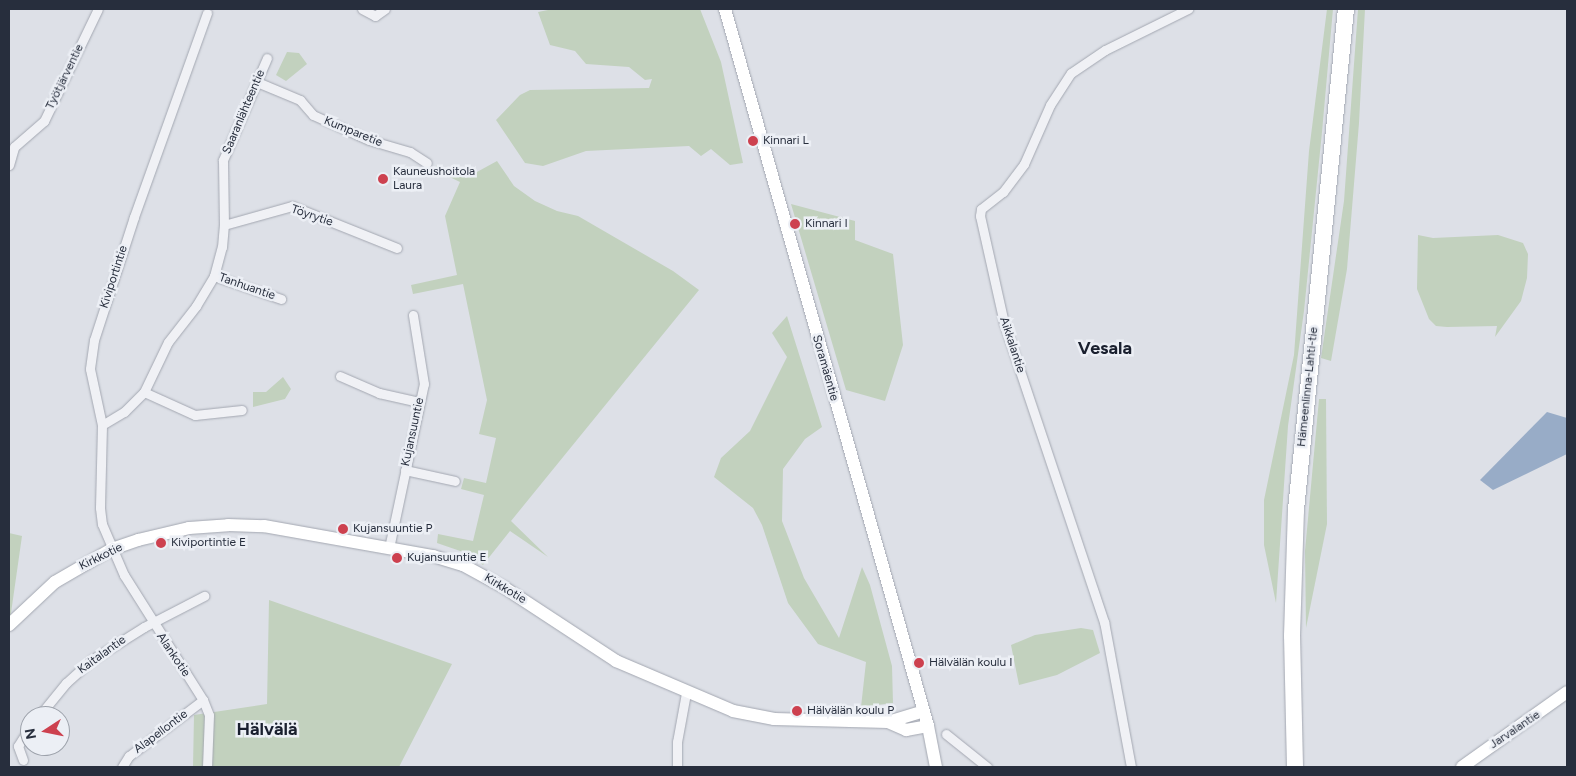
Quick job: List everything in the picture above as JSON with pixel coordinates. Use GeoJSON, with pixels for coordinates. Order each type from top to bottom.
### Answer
{"type":"FeatureCollection","features":[{"type":"Feature","properties":{"kind":"highway","name":"Hämeenlinna-Lahti-tie"},"geometry":{"type":"LineString","coordinates":[[1295,767],[1292,636],[1296,510],[1346,9]]}},
{"type":"Feature","properties":{"kind":"street","name":"Työtjärventie"},"geometry":{"type":"LineString","coordinates":[[9,165],[14,147],[44,120],[98,9]]}},
{"type":"Feature","properties":{"kind":"street"},"geometry":{"type":"LineString","coordinates":[[362,9],[375,16],[385,9]]}},
{"type":"Feature","properties":{"kind":"street","name":"Soramäentie"},"geometry":{"type":"LineString","coordinates":[[725,9],[928,726]]}},
{"type":"Feature","properties":{"kind":"street","name":"Aikkalantie"},"geometry":{"type":"LineString","coordinates":[[1131,767],[1104,622],[1004,323],[980,216],[981,209],[1003,192],[1024,164],[1050,105],[1071,73],[1105,50],[1188,9]]}},
{"type":"Feature","properties":{"kind":"street","name":"Kiviportintie"},"geometry":{"type":"LineString","coordinates":[[112,550],[100,508],[102,425],[90,369],[94,340],[206,12]]}},
{"type":"Feature","properties":{"kind":"street","name":"Saaranlähteentie"},"geometry":{"type":"LineString","coordinates":[[102,425],[124,412],[144,392],[168,342],[196,306],[214,276],[222,247],[224,225],[223,160],[267,58]]}},
{"type":"Feature","properties":{"kind":"street","name":"Kumparetie"},"geometry":{"type":"LineString","coordinates":[[257,82],[300,100],[313,115],[369,140],[410,152],[427,163]]}},
{"type":"Feature","properties":{"kind":"street","name":"Töyrytie"},"geometry":{"type":"LineString","coordinates":[[224,225],[292,206],[398,248]]}},
{"type":"Feature","properties":{"kind":"street","name":"Tanhuantie"},"geometry":{"type":"LineString","coordinates":[[214,276],[281,299]]}},
{"type":"Feature","properties":{"kind":"street","name":"Kujansuuntie"},"geometry":{"type":"LineString","coordinates":[[388,548],[424,372],[413,315]]}},
{"type":"Feature","properties":{"kind":"street"},"geometry":{"type":"LineString","coordinates":[[340,376],[378,393],[419,402]]}},
{"type":"Feature","properties":{"kind":"street"},"geometry":{"type":"LineString","coordinates":[[144,392],[195,415],[242,410]]}},
{"type":"Feature","properties":{"kind":"street"},"geometry":{"type":"LineString","coordinates":[[405,470],[455,481]]}},
{"type":"Feature","properties":{"kind":"street","name":"Kirkkotie"},"geometry":{"type":"LineString","coordinates":[[9,625],[55,582],[112,550],[175,530],[228,525],[282,529],[388,548],[463,565],[504,588],[616,661],[686,693],[752,716],[888,722],[923,711]]}},
{"type":"Feature","properties":{"kind":"street","name":"Alankotie"},"geometry":{"type":"LineString","coordinates":[[112,550],[151,623],[203,700],[209,715],[207,767]]}},
{"type":"Feature","properties":{"kind":"street","name":"Kaitalantie"},"geometry":{"type":"LineString","coordinates":[[47,706],[66,683],[93,659],[151,623],[204,596]]}},
{"type":"Feature","properties":{"kind":"street","name":"Jarvalantie"},"geometry":{"type":"LineString","coordinates":[[1462,767],[1567,692]]}},
{"type":"Feature","properties":{"kind":"street"},"geometry":{"type":"LineString","coordinates":[[677,767],[677,742],[686,693]]}},
{"type":"Feature","properties":{"kind":"street","name":"Alapellontie"},"geometry":{"type":"LineString","coordinates":[[122,767],[129,756],[203,700]]}},
{"type":"Feature","properties":{"kind":"street","name":"Kirkkotie"},"geometry":{"type":"LineString","coordinates":[[888,722],[906,730],[928,726]]}},
{"type":"Feature","properties":{"kind":"street"},"geometry":{"type":"LineString","coordinates":[[928,726],[936,767]]}},
{"type":"Feature","properties":{"kind":"street"},"geometry":{"type":"LineString","coordinates":[[928,726],[939,747],[942,767]]}},
{"type":"Feature","properties":{"kind":"street"},"geometry":{"type":"LineString","coordinates":[[946,734],[987,767]]}},
{"type":"Feature","properties":{"kind":"street"},"geometry":{"type":"LineString","coordinates":[[22,756],[23,760]]}},
{"type":"Feature","properties":{"kind":"green space"},"geometry":{"type":"Polygon","coordinates":[[[553,9],[700,9],[721,62],[743,163],[730,165],[711,149],[701,156],[689,146],[586,151],[543,166],[525,163],[496,120],[520,95],[530,90],[649,88],[652,79],[645,80],[629,67],[586,64],[575,51],[550,45],[538,12],[553,9]]]}},
{"type":"Feature","properties":{"kind":"green space"},"geometry":{"type":"Polygon","coordinates":[[[1327,9],[1333,9],[1304,311],[1288,426],[1276,603],[1264,545],[1264,500],[1294,355],[1309,151],[1327,9]]]}},
{"type":"Feature","properties":{"kind":"green space"},"geometry":{"type":"Polygon","coordinates":[[[1358,9],[1365,9],[1359,123],[1347,269],[1331,361],[1321,358],[1344,201],[1358,9]]]}},
{"type":"Feature","properties":{"kind":"green space"},"geometry":{"type":"Polygon","coordinates":[[[287,52],[299,53],[307,64],[286,81],[276,75],[287,52]]]}},
{"type":"Feature","properties":{"kind":"green space"},"geometry":{"type":"Polygon","coordinates":[[[497,161],[514,186],[535,201],[557,211],[578,216],[673,271],[699,290],[511,521],[548,557],[510,531],[483,565],[466,553],[437,543],[438,534],[473,541],[484,495],[461,489],[464,478],[486,483],[496,438],[479,434],[487,400],[463,284],[413,294],[411,285],[457,275],[445,216],[460,182],[435,170],[437,165],[466,178],[497,161]]]}},
{"type":"Feature","properties":{"kind":"green space"},"geometry":{"type":"Polygon","coordinates":[[[791,204],[855,221],[855,240],[893,254],[903,345],[885,401],[846,390],[791,204]]]}},
{"type":"Feature","properties":{"kind":"green space"},"geometry":{"type":"Polygon","coordinates":[[[1418,235],[1433,238],[1498,235],[1523,243],[1528,254],[1527,278],[1521,301],[1495,337],[1497,326],[1436,326],[1429,319],[1417,289],[1418,235]]]}},
{"type":"Feature","properties":{"kind":"green space"},"geometry":{"type":"Polygon","coordinates":[[[787,316],[822,427],[805,439],[783,469],[782,521],[804,578],[839,638],[862,567],[870,585],[892,666],[893,703],[861,707],[866,662],[818,644],[788,603],[762,525],[753,508],[714,477],[721,458],[750,431],[787,357],[772,333],[787,316]]]}},
{"type":"Feature","properties":{"kind":"green space"},"geometry":{"type":"Polygon","coordinates":[[[283,377],[291,389],[285,399],[253,407],[253,392],[266,392],[283,377]]]}},
{"type":"Feature","properties":{"kind":"green space"},"geometry":{"type":"Polygon","coordinates":[[[1319,399],[1326,399],[1327,524],[1306,628],[1305,551],[1319,399]]]}},
{"type":"Feature","properties":{"kind":"green space"},"geometry":{"type":"Polygon","coordinates":[[[9,533],[22,536],[9,627],[9,533]]]}},
{"type":"Feature","properties":{"kind":"green space"},"geometry":{"type":"Polygon","coordinates":[[[269,600],[452,664],[399,767],[193,767],[194,715],[267,704],[269,600]]]}},
{"type":"Feature","properties":{"kind":"green space"},"geometry":{"type":"Polygon","coordinates":[[[1081,628],[1093,630],[1100,653],[1057,675],[1019,685],[1011,645],[1035,635],[1081,628]]]}},
{"type":"Feature","properties":{"kind":"water"},"geometry":{"type":"Polygon","coordinates":[[[1547,412],[1567,418],[1567,454],[1493,490],[1480,480],[1547,412]]]}},
{"type":"Feature","properties":{"kind":"place","name":"Kinnari L"},"geometry":{"type":"Point","coordinates":[753,141]}},
{"type":"Feature","properties":{"kind":"place","name":"Kauneushoitola Laura"},"geometry":{"type":"Point","coordinates":[383,179]}},
{"type":"Feature","properties":{"kind":"place","name":"Kinnari I"},"geometry":{"type":"Point","coordinates":[795,224]}},
{"type":"Feature","properties":{"kind":"place","name":"Kujansuuntie P"},"geometry":{"type":"Point","coordinates":[343,529]}},
{"type":"Feature","properties":{"kind":"place","name":"Kiviportintie E"},"geometry":{"type":"Point","coordinates":[161,543]}},
{"type":"Feature","properties":{"kind":"place","name":"Kujansuuntie E"},"geometry":{"type":"Point","coordinates":[397,558]}},
{"type":"Feature","properties":{"kind":"place","name":"Hälvälän koulu I"},"geometry":{"type":"Point","coordinates":[919,663]}},
{"type":"Feature","properties":{"kind":"place","name":"Hälvälän koulu P"},"geometry":{"type":"Point","coordinates":[797,711]}},
{"type":"Feature","properties":{"kind":"district","name":"Vesala"},"geometry":{"type":"Point","coordinates":[1105,348]}},
{"type":"Feature","properties":{"kind":"district","name":"Hälvälä"},"geometry":{"type":"Point","coordinates":[267,729]}}]}
